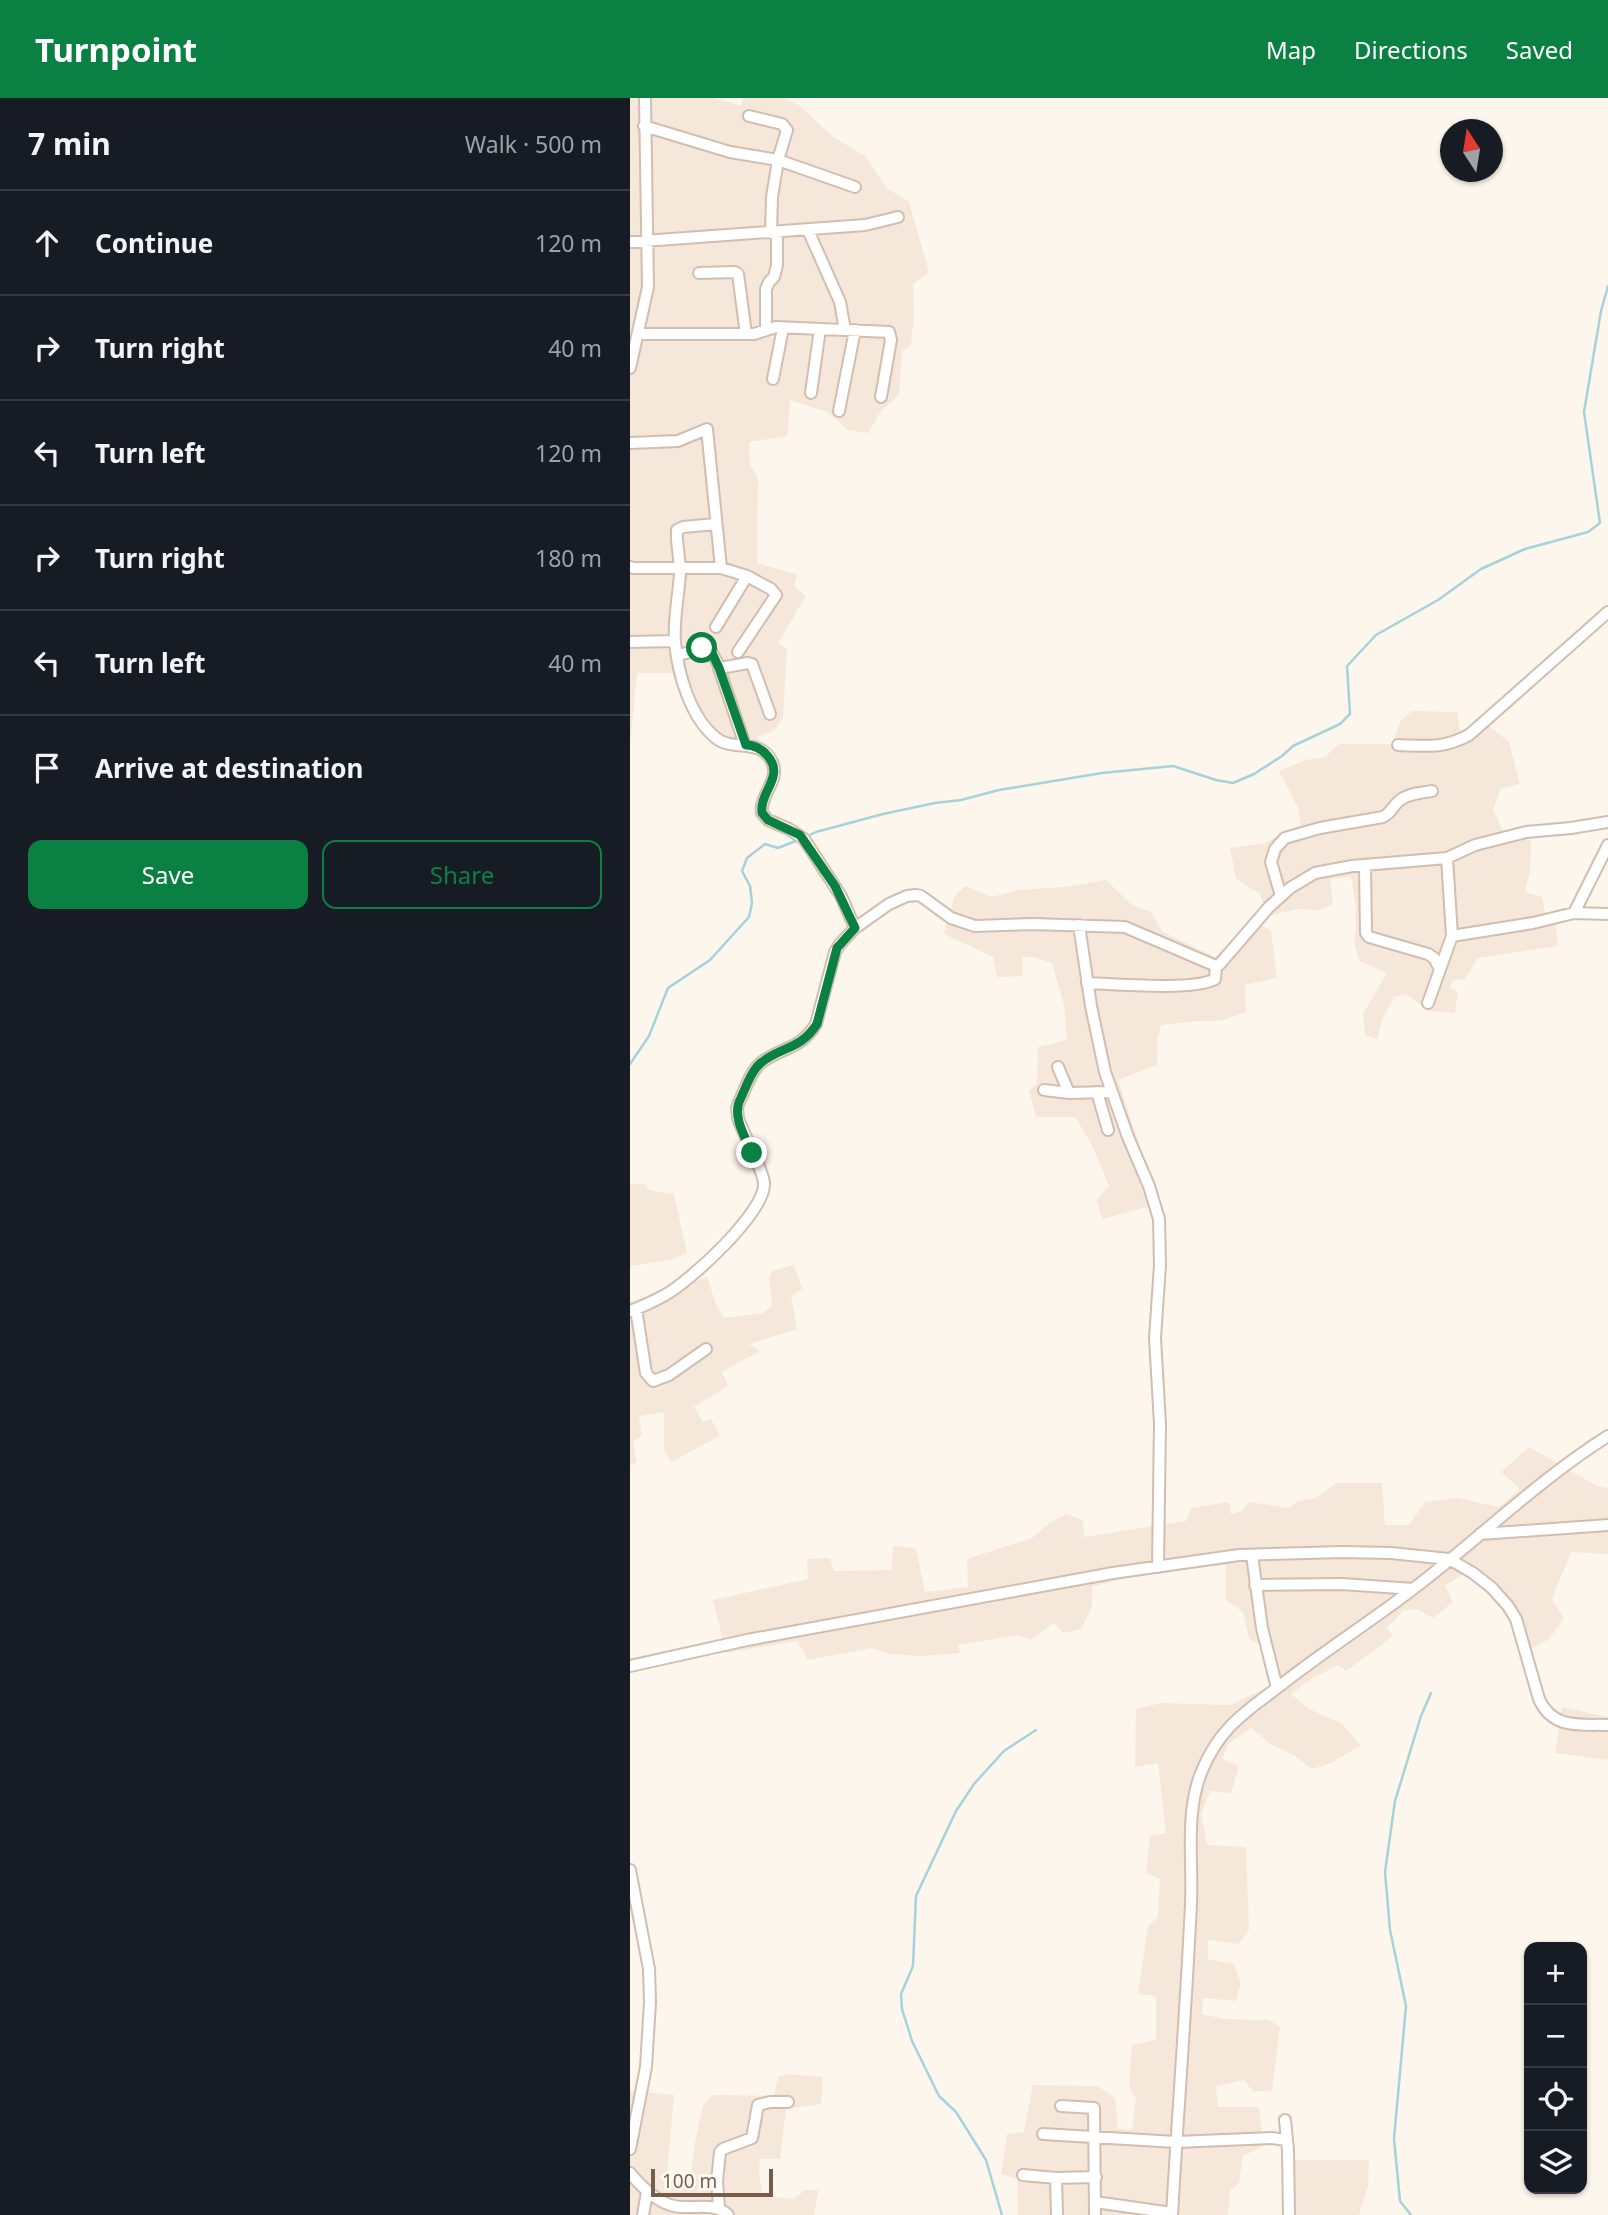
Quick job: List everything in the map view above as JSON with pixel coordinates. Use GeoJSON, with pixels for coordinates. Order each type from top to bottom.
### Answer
{"type":"FeatureCollection","features":[{"type":"Feature","properties":{"kind":"street"},"geometry":{"type":"LineString","coordinates":[[630,368],[648,287],[645,98]]}},
{"type":"Feature","properties":{"kind":"street"},"geometry":{"type":"LineString","coordinates":[[749,116],[782,124],[787,128],[772,197],[777,265],[775,277],[766,289],[766,330]]}},
{"type":"Feature","properties":{"kind":"street"},"geometry":{"type":"LineString","coordinates":[[645,126],[730,152],[778,160],[855,187]]}},
{"type":"Feature","properties":{"kind":"street"},"geometry":{"type":"LineString","coordinates":[[630,242],[865,225],[898,217]]}},
{"type":"Feature","properties":{"kind":"street"},"geometry":{"type":"LineString","coordinates":[[808,230],[850,330],[839,411]]}},
{"type":"Feature","properties":{"kind":"street"},"geometry":{"type":"LineString","coordinates":[[699,273],[738,274],[746,334]]}},
{"type":"Feature","properties":{"kind":"street"},"geometry":{"type":"LineString","coordinates":[[638,334],[758,334],[774,327],[886,331],[891,334],[881,397]]}},
{"type":"Feature","properties":{"kind":"street"},"geometry":{"type":"LineString","coordinates":[[773,379],[783,328]]}},
{"type":"Feature","properties":{"kind":"street"},"geometry":{"type":"LineString","coordinates":[[811,393],[820,329]]}},
{"type":"Feature","properties":{"kind":"street"},"geometry":{"type":"LineString","coordinates":[[630,443],[678,441],[707,429],[721,568]]}},
{"type":"Feature","properties":{"kind":"street"},"geometry":{"type":"LineString","coordinates":[[716,524],[677,530],[680,569],[675,640],[688,696],[706,728],[720,741],[760,749],[772,761],[774,776],[762,803],[762,813],[768,820],[802,837],[841,896],[855,928]]}},
{"type":"Feature","properties":{"kind":"street"},"geometry":{"type":"LineString","coordinates":[[630,567],[721,568],[747,576],[771,589],[776,595],[738,652]]}},
{"type":"Feature","properties":{"kind":"street"},"geometry":{"type":"LineString","coordinates":[[716,627],[747,576]]}},
{"type":"Feature","properties":{"kind":"street"},"geometry":{"type":"LineString","coordinates":[[1398,745],[1443,746],[1469,735],[1608,612]]}},
{"type":"Feature","properties":{"kind":"street"},"geometry":{"type":"LineString","coordinates":[[630,642],[675,640]]}},
{"type":"Feature","properties":{"kind":"street"},"geometry":{"type":"LineString","coordinates":[[678,655],[707,648],[711,651],[746,745]]}},
{"type":"Feature","properties":{"kind":"street"},"geometry":{"type":"LineString","coordinates":[[719,668],[752,664],[771,714]]}},
{"type":"Feature","properties":{"kind":"street"},"geometry":{"type":"LineString","coordinates":[[1282,896],[1271,862],[1275,849],[1285,838],[1320,828],[1383,817],[1392,812],[1399,800],[1432,791]]}},
{"type":"Feature","properties":{"kind":"street"},"geometry":{"type":"LineString","coordinates":[[1216,966],[1259,917],[1298,882],[1315,873],[1365,865],[1447,858],[1475,845],[1526,832],[1608,822]]}},
{"type":"Feature","properties":{"kind":"street"},"geometry":{"type":"LineString","coordinates":[[1574,913],[1608,845]]}},
{"type":"Feature","properties":{"kind":"street"},"geometry":{"type":"LineString","coordinates":[[1428,1003],[1452,936],[1447,858]]}},
{"type":"Feature","properties":{"kind":"street"},"geometry":{"type":"LineString","coordinates":[[1365,865],[1366,933],[1369,937],[1428,954],[1434,958],[1440,969]]}},
{"type":"Feature","properties":{"kind":"street"},"geometry":{"type":"LineString","coordinates":[[706,1349],[669,1376],[653,1381],[646,1373],[633,1310],[672,1290],[720,1251],[740,1228],[759,1199],[764,1182],[739,1122],[739,1102],[761,1063],[803,1042],[811,1034],[817,1024],[837,948],[855,928],[889,904],[911,895],[921,896],[951,918],[975,926],[1125,927],[1216,966]]}},
{"type":"Feature","properties":{"kind":"street"},"geometry":{"type":"LineString","coordinates":[[1452,936],[1533,923],[1574,913],[1608,914]]}},
{"type":"Feature","properties":{"kind":"street"},"geometry":{"type":"LineString","coordinates":[[1079,925],[1087,983],[1104,1066],[1149,1186],[1158,1219],[1160,1265],[1155,1338],[1160,1424],[1158,1567]]}},
{"type":"Feature","properties":{"kind":"street"},"geometry":{"type":"LineString","coordinates":[[1087,983],[1177,985],[1209,982],[1215,979],[1216,966]]}},
{"type":"Feature","properties":{"kind":"street"},"geometry":{"type":"LineString","coordinates":[[1058,1067],[1069,1093]]}},
{"type":"Feature","properties":{"kind":"street"},"geometry":{"type":"LineString","coordinates":[[1044,1090],[1069,1093],[1112,1092]]}},
{"type":"Feature","properties":{"kind":"street"},"geometry":{"type":"LineString","coordinates":[[1097,1092],[1108,1130]]}},
{"type":"Feature","properties":{"kind":"street"},"geometry":{"type":"LineString","coordinates":[[1095,2202],[1172,2214],[1193,1878],[1192,1812],[1199,1779],[1212,1749],[1234,1721],[1258,1701],[1413,1589],[1552,1474],[1608,1436]]}},
{"type":"Feature","properties":{"kind":"street"},"geometry":{"type":"LineString","coordinates":[[1480,1534],[1608,1525]]}},
{"type":"Feature","properties":{"kind":"street"},"geometry":{"type":"LineString","coordinates":[[630,1665],[747,1640],[1158,1567],[1252,1555],[1391,1553],[1448,1559],[1482,1579],[1508,1606],[1521,1632],[1539,1699],[1552,1716],[1564,1723],[1608,1725]]}},
{"type":"Feature","properties":{"kind":"street"},"geometry":{"type":"LineString","coordinates":[[1252,1555],[1262,1628],[1277,1688]]}},
{"type":"Feature","properties":{"kind":"street"},"geometry":{"type":"LineString","coordinates":[[1255,1585],[1342,1584],[1413,1589]]}},
{"type":"Feature","properties":{"kind":"street"},"geometry":{"type":"LineString","coordinates":[[630,1870],[649,1969],[650,2002],[646,2067],[630,2149]]}},
{"type":"Feature","properties":{"kind":"street"},"geometry":{"type":"LineString","coordinates":[[630,2173],[647,2192],[673,2206],[724,2211],[717,2181],[720,2152],[752,2138],[757,2108],[762,2103],[788,2102]]}},
{"type":"Feature","properties":{"kind":"street"},"geometry":{"type":"LineString","coordinates":[[1061,2106],[1094,2108],[1095,2215]]}},
{"type":"Feature","properties":{"kind":"street"},"geometry":{"type":"LineString","coordinates":[[1285,2120],[1289,2150],[1289,2215]]}},
{"type":"Feature","properties":{"kind":"street"},"geometry":{"type":"LineString","coordinates":[[1044,2134],[1176,2142],[1272,2138],[1286,2140]]}},
{"type":"Feature","properties":{"kind":"street"},"geometry":{"type":"LineString","coordinates":[[1023,2175],[1096,2177]]}},
{"type":"Feature","properties":{"kind":"street"},"geometry":{"type":"LineString","coordinates":[[1056,2178],[1057,2215]]}},
{"type":"Feature","properties":{"kind":"street"},"geometry":{"type":"LineString","coordinates":[[643,2215],[647,2192]]}},
{"type":"Feature","properties":{"kind":"shaded area"},"geometry":{"type":"Polygon","coordinates":[[[630,98],[714,98],[741,106],[743,98],[782,98],[799,105],[832,136],[865,156],[887,188],[909,202],[929,272],[913,284],[911,345],[902,352],[899,395],[881,411],[868,433],[848,430],[827,412],[790,400],[787,436],[749,442],[750,465],[758,478],[757,563],[797,574],[794,586],[806,596],[778,643],[787,649],[783,718],[774,731],[757,736],[759,741],[739,750],[711,740],[699,728],[676,673],[637,673],[630,744],[630,98]]]}},
{"type":"Feature","properties":{"kind":"shaded area"},"geometry":{"type":"Polygon","coordinates":[[[1412,711],[1457,712],[1460,732],[1480,719],[1509,742],[1520,784],[1500,789],[1493,810],[1503,831],[1522,829],[1531,843],[1530,871],[1525,892],[1542,897],[1546,918],[1555,916],[1558,946],[1478,958],[1465,979],[1452,980],[1450,989],[1458,992],[1455,1013],[1428,1011],[1406,994],[1394,997],[1382,1020],[1378,1039],[1365,1035],[1363,1014],[1387,973],[1359,961],[1355,946],[1356,907],[1351,877],[1330,879],[1333,904],[1319,910],[1298,909],[1267,916],[1260,894],[1236,879],[1230,848],[1265,843],[1301,824],[1298,808],[1279,771],[1306,760],[1325,757],[1339,744],[1392,744],[1401,720],[1412,711]]]}},
{"type":"Feature","properties":{"kind":"shaded area"},"geometry":{"type":"Polygon","coordinates":[[[1106,880],[1131,904],[1151,912],[1163,932],[1215,957],[1251,921],[1271,930],[1277,978],[1245,985],[1246,1012],[1220,1021],[1161,1025],[1157,1039],[1157,1065],[1118,1080],[1155,1193],[1147,1207],[1102,1219],[1097,1200],[1109,1186],[1092,1145],[1075,1117],[1036,1117],[1029,1091],[1037,1083],[1038,1047],[1067,1040],[1064,1005],[1052,963],[1034,957],[1022,957],[1023,976],[997,977],[993,957],[944,934],[954,897],[965,886],[991,897],[1018,890],[1064,887],[1106,880]]]}},
{"type":"Feature","properties":{"kind":"shaded area"},"geometry":{"type":"Polygon","coordinates":[[[630,1184],[644,1184],[649,1190],[674,1194],[687,1253],[670,1260],[630,1266],[630,1184]]]}},
{"type":"Feature","properties":{"kind":"shaded area"},"geometry":{"type":"Polygon","coordinates":[[[794,1265],[802,1289],[791,1296],[797,1329],[749,1344],[760,1351],[722,1372],[728,1386],[694,1407],[703,1422],[711,1419],[720,1436],[671,1462],[664,1449],[664,1412],[639,1416],[642,1436],[633,1441],[637,1462],[630,1465],[630,1302],[707,1277],[724,1318],[763,1313],[772,1305],[769,1279],[772,1271],[794,1265]]]}},
{"type":"Feature","properties":{"kind":"shaded area"},"geometry":{"type":"Polygon","coordinates":[[[1529,1447],[1597,1486],[1608,1488],[1608,1554],[1571,1552],[1552,1599],[1564,1618],[1549,1639],[1533,1648],[1524,1642],[1515,1612],[1480,1583],[1462,1575],[1445,1586],[1453,1602],[1433,1618],[1416,1609],[1404,1610],[1387,1628],[1393,1636],[1346,1671],[1338,1665],[1308,1681],[1291,1694],[1309,1709],[1341,1723],[1361,1745],[1331,1763],[1312,1769],[1295,1756],[1272,1745],[1251,1728],[1228,1744],[1222,1759],[1239,1766],[1231,1793],[1210,1791],[1201,1814],[1207,1845],[1246,1847],[1249,1930],[1238,1944],[1208,1940],[1208,1959],[1234,1964],[1241,1983],[1236,2001],[1203,1998],[1202,2014],[1224,2019],[1269,2020],[1280,2027],[1272,2090],[1253,2092],[1244,2080],[1216,2086],[1218,2107],[1259,2107],[1263,2146],[1243,2156],[1239,2183],[1230,2191],[1228,2215],[1018,2215],[1017,2179],[1001,2174],[1007,2134],[1024,2132],[1033,2085],[1098,2086],[1115,2098],[1118,2129],[1132,2130],[1136,2099],[1129,2085],[1132,2045],[1156,2040],[1156,1996],[1138,1994],[1148,1926],[1158,1917],[1160,1879],[1146,1873],[1150,1836],[1166,1833],[1158,1763],[1135,1767],[1136,1709],[1161,1703],[1230,1705],[1270,1686],[1260,1644],[1249,1639],[1243,1612],[1226,1600],[1226,1565],[1144,1573],[1092,1587],[1092,1607],[1081,1629],[1063,1633],[1054,1623],[1030,1640],[1019,1635],[958,1645],[960,1653],[920,1656],[889,1654],[872,1648],[808,1660],[797,1641],[726,1653],[713,1600],[808,1579],[807,1559],[830,1558],[834,1571],[892,1570],[893,1546],[916,1548],[925,1592],[968,1587],[967,1559],[1032,1538],[1066,1514],[1083,1520],[1084,1537],[1186,1521],[1192,1508],[1229,1502],[1231,1514],[1242,1511],[1249,1502],[1289,1508],[1298,1501],[1315,1498],[1336,1483],[1382,1483],[1385,1525],[1409,1525],[1425,1502],[1457,1498],[1499,1507],[1520,1489],[1501,1472],[1529,1447]]]}},
{"type":"Feature","properties":{"kind":"shaded area"},"geometry":{"type":"Polygon","coordinates":[[[1562,1707],[1608,1717],[1608,1760],[1555,1753],[1562,1707]]]}},
{"type":"Feature","properties":{"kind":"shaded area"},"geometry":{"type":"Polygon","coordinates":[[[788,2074],[823,2077],[821,2104],[786,2109],[780,2159],[760,2159],[762,2196],[793,2199],[805,2190],[818,2190],[814,2215],[630,2215],[630,2091],[674,2095],[667,2176],[691,2177],[703,2106],[712,2095],[774,2096],[778,2077],[788,2074]]]}},
{"type":"Feature","properties":{"kind":"shaded area"},"geometry":{"type":"Polygon","coordinates":[[[1293,2160],[1369,2160],[1368,2186],[1359,2215],[1288,2215],[1293,2160]]]}},
{"type":"Feature","properties":{"kind":"waterway"},"geometry":{"type":"LineString","coordinates":[[808,836],[883,814],[999,790],[1102,773],[1173,766],[1233,783],[1254,774],[1293,746],[1340,724],[1350,714],[1347,666],[1376,635],[1438,600],[1481,569],[1525,549],[1588,532],[1600,523],[1584,412],[1601,311],[1608,286]]}},
{"type":"Feature","properties":{"kind":"waterway"},"geometry":{"type":"LineString","coordinates":[[630,1064],[649,1036],[668,988],[710,960],[749,917],[752,903],[750,886],[742,871],[747,858],[765,844],[778,848],[798,840]]}},
{"type":"Feature","properties":{"kind":"waterway"},"geometry":{"type":"LineString","coordinates":[[1411,2215],[1400,2201],[1394,2139],[1406,2006],[1390,1930],[1385,1872],[1395,1801],[1421,1716],[1431,1693]]}},
{"type":"Feature","properties":{"kind":"waterway"},"geometry":{"type":"LineString","coordinates":[[1002,2215],[986,2160],[956,2112],[939,2096],[912,2041],[902,2009],[901,1994],[913,1966],[916,1896],[956,1811],[974,1784],[1004,1751],[1036,1730]]}},
{"type":"Feature","properties":{"kind":"route"},"geometry":{"type":"LineString","coordinates":[[702,648],[711,651],[719,668],[746,745],[756,747],[772,761],[774,776],[762,803],[762,813],[768,820],[800,835],[841,896],[855,928],[837,948],[817,1024],[811,1034],[803,1042],[761,1063],[739,1102],[738,1118],[752,1153]]}}]}
